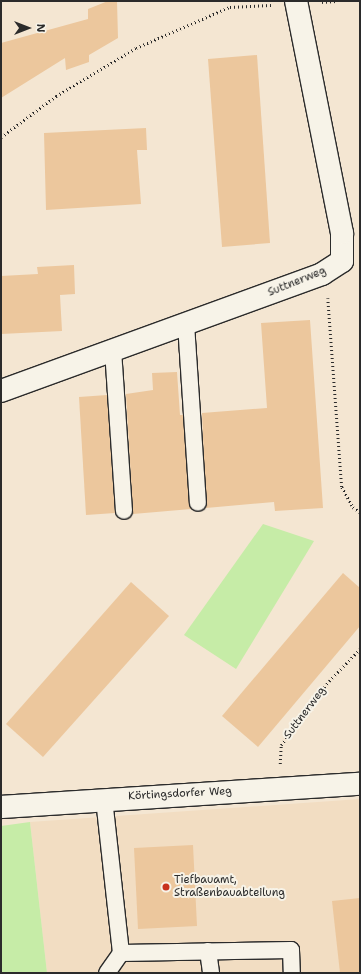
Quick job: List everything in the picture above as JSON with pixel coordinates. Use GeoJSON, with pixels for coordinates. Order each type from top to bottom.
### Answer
{"type":"FeatureCollection","features":[{"type":"Feature","properties":{"kind":"street","name":"Suttnerweg"},"geometry":{"type":"LineString","coordinates":[[1,391],[322,274],[342,261],[342,233],[296,2]]}},
{"type":"Feature","properties":{"kind":"street","name":"Körtingsdorfer Weg"},"geometry":{"type":"LineString","coordinates":[[1,808],[104,799],[360,784]]}},
{"type":"Feature","properties":{"kind":"lane"},"geometry":{"type":"LineString","coordinates":[[186,324],[198,504]]}},
{"type":"Feature","properties":{"kind":"lane"},"geometry":{"type":"LineString","coordinates":[[113,350],[124,511]]}},
{"type":"Feature","properties":{"kind":"lane"},"geometry":{"type":"LineString","coordinates":[[104,799],[121,953],[107,973]]}},
{"type":"Feature","properties":{"kind":"lane"},"geometry":{"type":"LineString","coordinates":[[121,953],[291,950],[292,973]]}},
{"type":"Feature","properties":{"kind":"lane"},"geometry":{"type":"LineString","coordinates":[[208,951],[212,973]]}},
{"type":"Feature","properties":{"kind":"path"},"geometry":{"type":"LineString","coordinates":[[1,137],[56,96],[136,48],[230,7],[296,2],[336,1]]}},
{"type":"Feature","properties":{"kind":"path"},"geometry":{"type":"LineString","coordinates":[[328,292],[342,487],[354,506],[360,512]]}},
{"type":"Feature","properties":{"kind":"path","name":"Suttnerweg"},"geometry":{"type":"LineString","coordinates":[[280,789],[280,745],[329,681],[360,649]]}},
{"type":"Feature","properties":{"kind":"shaded area"},"geometry":{"type":"Polygon","coordinates":[[[360,799],[360,973],[47,973],[30,822],[360,799]]]}},
{"type":"Feature","properties":{"kind":"green space"},"geometry":{"type":"Polygon","coordinates":[[[263,524],[314,541],[236,669],[184,635],[263,524]]]}},
{"type":"Feature","properties":{"kind":"green space"},"geometry":{"type":"Polygon","coordinates":[[[30,822],[47,973],[1,973],[1,826],[30,822]]]}},
{"type":"Feature","properties":{"kind":"building"},"geometry":{"type":"Polygon","coordinates":[[[108,1],[117,1],[118,38],[89,55],[89,62],[66,70],[65,58],[1,98],[1,43],[88,19],[88,9],[108,1]]]}},
{"type":"Feature","properties":{"kind":"building"},"geometry":{"type":"Polygon","coordinates":[[[257,55],[270,243],[222,247],[208,59],[257,55]]]}},
{"type":"Feature","properties":{"kind":"building"},"geometry":{"type":"Polygon","coordinates":[[[146,128],[147,150],[137,150],[141,204],[46,210],[44,133],[146,128]]]}},
{"type":"Feature","properties":{"kind":"building"},"geometry":{"type":"Polygon","coordinates":[[[74,265],[75,294],[60,295],[62,331],[1,334],[1,276],[38,274],[37,267],[74,265]]]}},
{"type":"Feature","properties":{"kind":"building"},"geometry":{"type":"Polygon","coordinates":[[[310,320],[323,508],[275,511],[274,502],[206,508],[202,413],[267,408],[261,323],[310,320]]]}},
{"type":"Feature","properties":{"kind":"building"},"geometry":{"type":"Polygon","coordinates":[[[177,372],[180,415],[183,415],[191,509],[133,514],[126,394],[153,390],[152,373],[177,372]]]}},
{"type":"Feature","properties":{"kind":"building"},"geometry":{"type":"Polygon","coordinates":[[[107,395],[115,513],[86,515],[79,397],[107,395]]]}},
{"type":"Feature","properties":{"kind":"building"},"geometry":{"type":"Polygon","coordinates":[[[343,573],[360,588],[360,626],[258,747],[222,716],[343,573]]]}},
{"type":"Feature","properties":{"kind":"building"},"geometry":{"type":"Polygon","coordinates":[[[131,582],[169,616],[43,757],[6,724],[131,582]]]}},
{"type":"Feature","properties":{"kind":"building","name":"Tiefbauamt, Straßenbauabteilung"},"geometry":{"type":"Polygon","coordinates":[[[193,845],[197,926],[138,929],[134,848],[193,845]]]}},
{"type":"Feature","properties":{"kind":"building"},"geometry":{"type":"Polygon","coordinates":[[[360,898],[360,973],[340,973],[332,901],[360,898]]]}},
{"type":"Feature","properties":{"kind":"place","name":"Tiefbauamt, Straßenbauabteilung"},"geometry":{"type":"Point","coordinates":[166,887]}}]}
